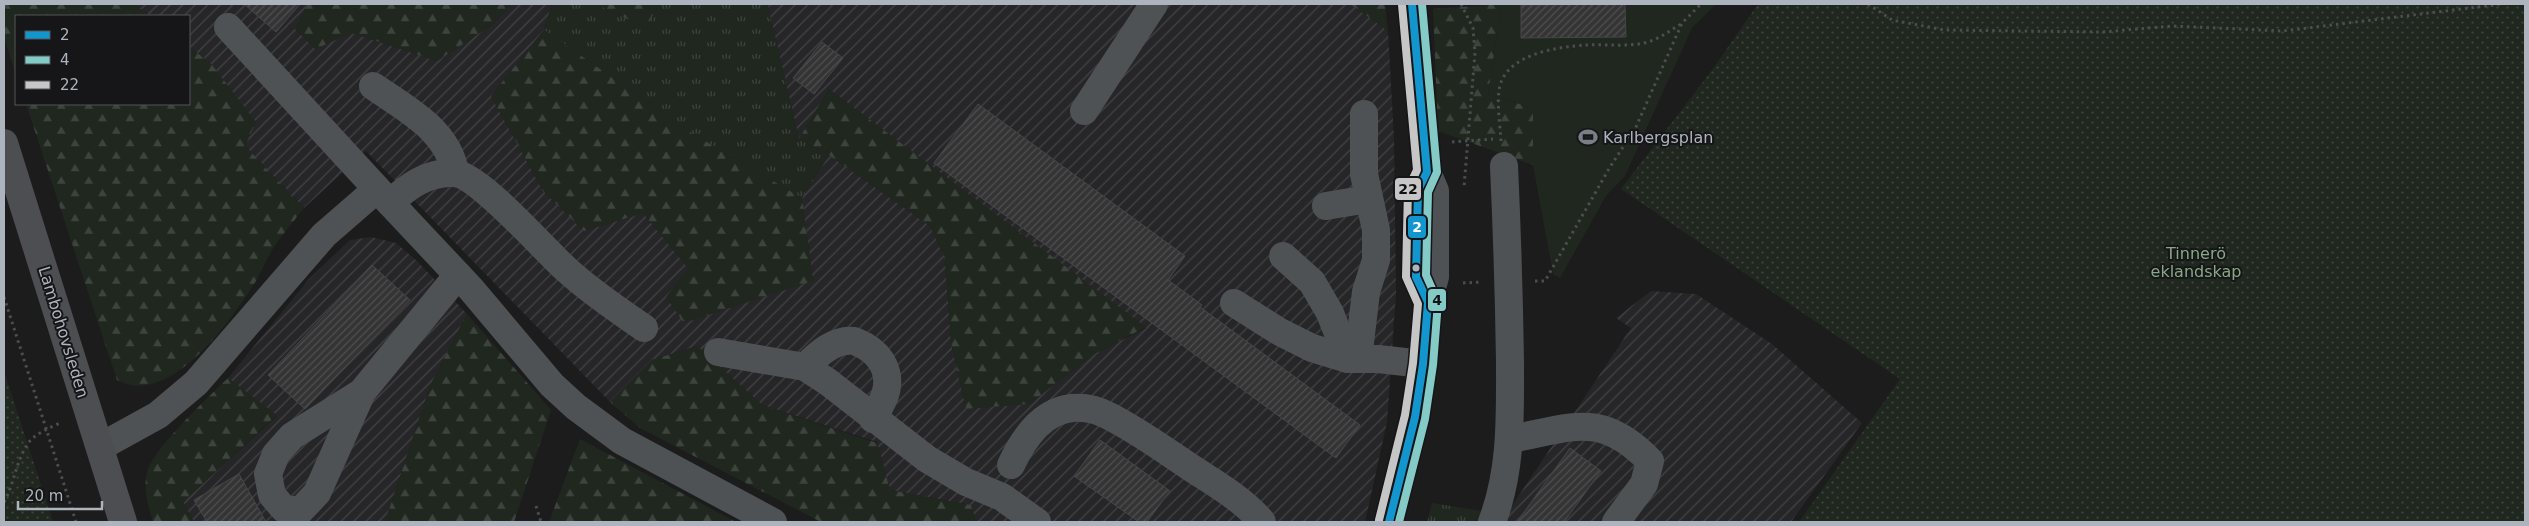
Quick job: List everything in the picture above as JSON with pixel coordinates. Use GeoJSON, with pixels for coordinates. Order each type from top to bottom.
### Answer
{"type":"FeatureCollection","features":[{"type":"Feature","properties":{"kind":"main road","name":"Lambohovsleden"},"geometry":{"type":"LineString","coordinates":[[4,142],[123,522]]}},
{"type":"Feature","properties":{"kind":"street"},"geometry":{"type":"LineString","coordinates":[[1084,111],[1154,4]]}},
{"type":"Feature","properties":{"kind":"street"},"geometry":{"type":"LineString","coordinates":[[1389,522],[1415,417],[1423,364],[1428,302],[1416,278],[1418,190],[1427,172],[1412,4]]}},
{"type":"Feature","properties":{"kind":"street"},"geometry":{"type":"LineString","coordinates":[[228,27],[458,275],[552,384],[599,425],[622,441],[773,522]]}},
{"type":"Feature","properties":{"kind":"street"},"geometry":{"type":"LineString","coordinates":[[374,86],[432,128],[452,156],[455,172]]}},
{"type":"Feature","properties":{"kind":"street"},"geometry":{"type":"LineString","coordinates":[[1353,359],[1366,292],[1376,260],[1376,230],[1364,174],[1364,114]]}},
{"type":"Feature","properties":{"kind":"street"},"geometry":{"type":"LineString","coordinates":[[1492,522],[1501,498],[1510,439],[1509,281],[1504,166]]}},
{"type":"Feature","properties":{"kind":"street"},"geometry":{"type":"LineString","coordinates":[[100,447],[158,415],[196,382],[324,235],[383,196],[426,177],[455,172],[476,182],[568,271],[644,328]]}},
{"type":"Feature","properties":{"kind":"street"},"geometry":{"type":"LineString","coordinates":[[1326,206],[1368,199]]}},
{"type":"Feature","properties":{"kind":"street"},"geometry":{"type":"LineString","coordinates":[[1283,256],[1312,282],[1353,359]]}},
{"type":"Feature","properties":{"kind":"street"},"geometry":{"type":"LineString","coordinates":[[362,392],[458,275]]}},
{"type":"Feature","properties":{"kind":"street"},"geometry":{"type":"LineString","coordinates":[[1234,303],[1280,332],[1312,348],[1353,359],[1378,358],[1423,364]]}},
{"type":"Feature","properties":{"kind":"street"},"geometry":{"type":"LineString","coordinates":[[805,367],[822,350],[839,344],[855,341],[871,350],[882,359],[887,376],[886,393],[873,419]]}},
{"type":"Feature","properties":{"kind":"street"},"geometry":{"type":"LineString","coordinates":[[718,352],[805,367],[828,382],[873,419],[927,459],[966,482],[1002,497],[1037,522]]}},
{"type":"Feature","properties":{"kind":"street"},"geometry":{"type":"LineString","coordinates":[[1011,465],[1020,446],[1030,433],[1053,413],[1072,408],[1090,409],[1108,416],[1154,444],[1233,496],[1262,522]]}},
{"type":"Feature","properties":{"kind":"street"},"geometry":{"type":"LineString","coordinates":[[1510,439],[1580,426],[1608,429],[1633,443],[1650,461],[1644,484],[1616,522]]}},
{"type":"Feature","properties":{"kind":"path"},"geometry":{"type":"LineString","coordinates":[[1462,4],[1473,28],[1474,53],[1466,141],[1464,191]]}},
{"type":"Feature","properties":{"kind":"path"},"geometry":{"type":"LineString","coordinates":[[1504,166],[1499,90],[1505,75],[1518,61],[1536,53],[1585,45],[1642,44],[1658,38],[1682,23],[1701,4]]}},
{"type":"Feature","properties":{"kind":"path"},"geometry":{"type":"LineString","coordinates":[[1868,4],[1892,20],[1944,30],[2103,32],[2172,26],[2283,31],[2502,4]]}},
{"type":"Feature","properties":{"kind":"path"},"geometry":{"type":"LineString","coordinates":[[1544,281],[1610,167],[1636,127],[1682,23]]}},
{"type":"Feature","properties":{"kind":"path"},"geometry":{"type":"LineString","coordinates":[[1466,141],[1501,138]]}},
{"type":"Feature","properties":{"kind":"path"},"geometry":{"type":"LineString","coordinates":[[1464,273],[1464,283]]}},
{"type":"Feature","properties":{"kind":"path"},"geometry":{"type":"LineString","coordinates":[[4,297],[76,522]]}},
{"type":"Feature","properties":{"kind":"path"},"geometry":{"type":"LineString","coordinates":[[4,502],[10,491],[27,443],[47,429]]}},
{"type":"Feature","properties":{"kind":"path"},"geometry":{"type":"LineString","coordinates":[[536,506],[541,522]]}},
{"type":"Feature","properties":{"kind":"shaded area"},"geometry":{"type":"Polygon","coordinates":[[[133,4],[308,4],[295,29],[352,33],[437,61],[492,25],[511,4],[552,4],[544,30],[491,96],[543,191],[584,231],[643,213],[688,268],[813,281],[802,198],[829,155],[930,226],[945,259],[951,343],[966,409],[1029,404],[1094,354],[1146,328],[829,89],[799,139],[768,6],[771,4],[1350,4],[1388,31],[1394,138],[1396,293],[1387,422],[1365,522],[976,522],[971,505],[890,490],[877,442],[762,405],[697,346],[652,360],[610,402],[366,151],[304,208],[245,146],[212,65],[190,47],[190,15],[150,15],[133,4]]]}},
{"type":"Feature","properties":{"kind":"shaded area"},"geometry":{"type":"Polygon","coordinates":[[[371,237],[396,243],[417,261],[467,314],[430,386],[385,522],[194,522],[183,502],[277,416],[228,378],[309,279],[350,240],[371,237]]]}},
{"type":"Feature","properties":{"kind":"shaded area"},"geometry":{"type":"Polygon","coordinates":[[[1651,291],[1696,294],[1772,344],[1862,423],[1791,522],[1501,522],[1631,328],[1616,318],[1651,291]]]}},
{"type":"Feature","properties":{"kind":"green space"},"geometry":{"type":"Polygon","coordinates":[[[4,4],[133,4],[150,15],[15,15],[15,72],[4,37],[4,4]]]}},
{"type":"Feature","properties":{"kind":"green space"},"geometry":{"type":"Polygon","coordinates":[[[308,4],[511,4],[492,25],[437,61],[352,33],[315,49],[295,29],[308,4]]]}},
{"type":"Feature","properties":{"kind":"green space"},"geometry":{"type":"Polygon","coordinates":[[[552,4],[596,4],[646,28],[659,4],[771,4],[768,6],[799,139],[829,155],[802,198],[695,135],[544,30],[552,4]]]}},
{"type":"Feature","properties":{"kind":"green space"},"geometry":{"type":"Polygon","coordinates":[[[596,4],[659,4],[646,28],[596,4]]]}},
{"type":"Feature","properties":{"kind":"green space"},"geometry":{"type":"Polygon","coordinates":[[[1350,4],[1385,4],[1388,31],[1350,4]]]}},
{"type":"Feature","properties":{"kind":"green space"},"geometry":{"type":"Polygon","coordinates":[[[1502,4],[1488,94],[1533,108],[1533,165],[1438,131],[1433,9],[1502,4]]]}},
{"type":"Feature","properties":{"kind":"green space","name":"Karlbergsplan"},"geometry":{"type":"Polygon","coordinates":[[[1502,4],[1716,4],[1692,28],[1625,176],[1606,196],[1560,278],[1553,274],[1533,165],[1533,108],[1488,94],[1502,4]]]}},
{"type":"Feature","properties":{"kind":"green space","name":"Tinnerö eklandskap"},"geometry":{"type":"Polygon","coordinates":[[[1758,4],[2525,4],[2525,522],[1799,522],[1900,379],[1621,189],[1712,70],[1758,4]]]}},
{"type":"Feature","properties":{"kind":"green space"},"geometry":{"type":"Polygon","coordinates":[[[544,30],[695,135],[802,198],[813,281],[684,323],[666,297],[688,268],[643,213],[584,231],[543,191],[491,96],[544,30]]]}},
{"type":"Feature","properties":{"kind":"green space"},"geometry":{"type":"Polygon","coordinates":[[[190,47],[212,65],[256,122],[245,146],[304,208],[270,253],[256,281],[232,317],[197,356],[178,371],[158,382],[137,386],[117,380],[26,105],[190,105],[190,47]]]}},
{"type":"Feature","properties":{"kind":"green space"},"geometry":{"type":"Polygon","coordinates":[[[829,89],[1146,327],[1094,354],[1029,404],[966,409],[951,343],[945,259],[930,226],[829,155],[799,139],[829,89]]]}},
{"type":"Feature","properties":{"kind":"green space"},"geometry":{"type":"Polygon","coordinates":[[[467,314],[551,410],[514,522],[385,522],[430,386],[467,314]]]}},
{"type":"Feature","properties":{"kind":"green space"},"geometry":{"type":"Polygon","coordinates":[[[697,346],[762,405],[877,443],[890,490],[971,505],[976,522],[821,522],[640,428],[610,402],[652,360],[697,346]]]}},
{"type":"Feature","properties":{"kind":"green space"},"geometry":{"type":"Polygon","coordinates":[[[4,371],[53,522],[4,522],[4,371]]]}},
{"type":"Feature","properties":{"kind":"green space"},"geometry":{"type":"Polygon","coordinates":[[[228,378],[277,415],[183,502],[194,522],[153,522],[146,491],[147,473],[151,463],[170,437],[228,378]]]}},
{"type":"Feature","properties":{"kind":"green space"},"geometry":{"type":"Polygon","coordinates":[[[580,439],[736,522],[549,522],[580,439]]]}},
{"type":"Feature","properties":{"kind":"green space"},"geometry":{"type":"Polygon","coordinates":[[[1432,503],[1482,511],[1481,522],[1427,522],[1432,503]]]}},
{"type":"Feature","properties":{"kind":"building"},"geometry":{"type":"Polygon","coordinates":[[[244,4],[300,4],[276,32],[244,4]]]}},
{"type":"Feature","properties":{"kind":"building"},"geometry":{"type":"Polygon","coordinates":[[[1625,4],[1626,37],[1521,38],[1521,5],[1625,4]]]}},
{"type":"Feature","properties":{"kind":"building"},"geometry":{"type":"Polygon","coordinates":[[[822,42],[843,58],[814,94],[793,78],[822,42]]]}},
{"type":"Feature","properties":{"kind":"building"},"geometry":{"type":"Polygon","coordinates":[[[978,104],[1185,256],[1168,280],[1202,305],[1200,307],[1360,425],[1336,458],[934,163],[978,104]]]}},
{"type":"Feature","properties":{"kind":"building"},"geometry":{"type":"Polygon","coordinates":[[[372,265],[410,300],[305,409],[268,375],[372,265]]]}},
{"type":"Feature","properties":{"kind":"building"},"geometry":{"type":"Polygon","coordinates":[[[1100,440],[1170,491],[1147,522],[1139,522],[1074,476],[1100,440]]]}},
{"type":"Feature","properties":{"kind":"building"},"geometry":{"type":"Polygon","coordinates":[[[1570,448],[1601,471],[1564,522],[1517,522],[1570,448]]]}},
{"type":"Feature","properties":{"kind":"building"},"geometry":{"type":"Polygon","coordinates":[[[239,474],[266,522],[207,522],[194,500],[239,474]]]}},
{"type":"Feature","properties":{"kind":"transit line","name":"2"},"geometry":{"type":"LineString","coordinates":[[1389,522],[1415,417],[1423,364],[1428,302],[1416,277],[1418,190],[1427,172],[1412,4]]}},
{"type":"Feature","properties":{"kind":"transit line","name":"4"},"geometry":{"type":"LineString","coordinates":[[1399,522],[1425,419],[1433,365],[1438,302],[1426,275],[1428,192],[1437,172],[1422,4]]}},
{"type":"Feature","properties":{"kind":"transit line","name":"22"},"geometry":{"type":"LineString","coordinates":[[1379,520],[1405,415],[1413,363],[1418,304],[1406,277],[1408,189],[1417,170],[1402,5]]}},
{"type":"Feature","properties":{"kind":"place","name":"Karlbergsplan"},"geometry":{"type":"Point","coordinates":[1588,137]}}]}
